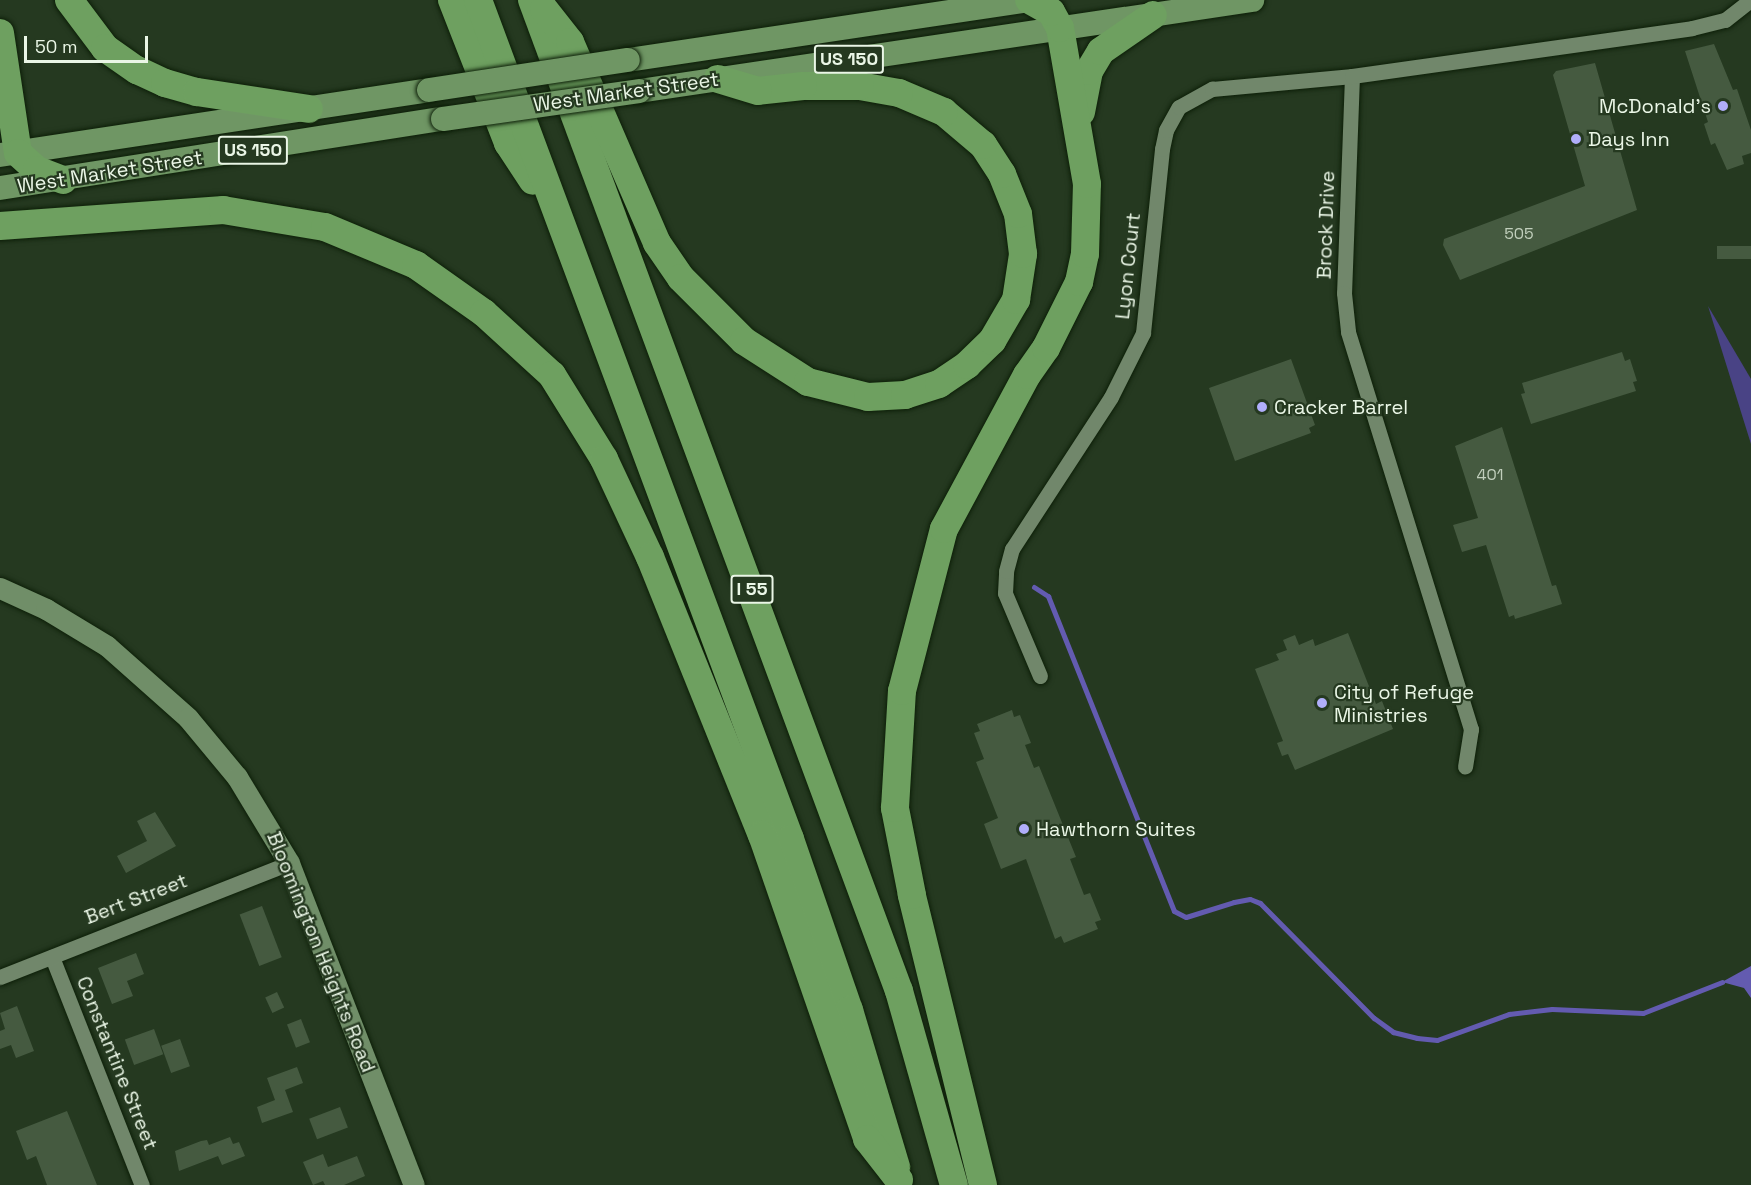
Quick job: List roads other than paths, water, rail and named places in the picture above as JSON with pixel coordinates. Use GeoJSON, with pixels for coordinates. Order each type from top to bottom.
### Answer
{"type":"FeatureCollection","features":[{"type":"Feature","properties":{"kind":"highway"},"geometry":{"type":"LineString","coordinates":[[69,0],[105,48],[147,75],[197,92],[309,109]]}},
{"type":"Feature","properties":{"kind":"highway"},"geometry":{"type":"LineString","coordinates":[[452,0],[508,143],[560,224]]}},
{"type":"Feature","properties":{"kind":"highway","name":"I 55"},"geometry":{"type":"LineString","coordinates":[[478,0],[790,839],[849,1011],[900,1183]]}},
{"type":"Feature","properties":{"kind":"highway"},"geometry":{"type":"LineString","coordinates":[[534,0],[570,42],[657,243],[681,278],[744,341],[808,382],[868,397],[905,395],[939,384],[967,364],[992,341],[1016,300],[1023,254],[1017,214],[1002,174],[983,145],[944,112],[899,93],[860,86],[803,86],[758,91],[718,79]]}},
{"type":"Feature","properties":{"kind":"highway","name":"I 55"},"geometry":{"type":"LineString","coordinates":[[534,0],[899,991],[954,1185]]}},
{"type":"Feature","properties":{"kind":"highway"},"geometry":{"type":"LineString","coordinates":[[983,1185],[912,895],[895,808],[902,691],[944,529],[1079,282],[1088,220],[1078,123],[1060,28],[1051,12],[1029,0]]}},
{"type":"Feature","properties":{"kind":"highway"},"geometry":{"type":"LineString","coordinates":[[1078,123],[1089,71],[1101,51],[1153,15]]}},
{"type":"Feature","properties":{"kind":"highway"},"geometry":{"type":"LineString","coordinates":[[1,50],[9,154],[37,170],[63,180]]}},
{"type":"Feature","properties":{"kind":"highway"},"geometry":{"type":"LineString","coordinates":[[0,226],[223,210],[325,227],[416,265],[484,313],[552,375],[604,459],[650,556],[762,836],[867,1139],[900,1183]]}},
{"type":"Feature","properties":{"kind":"main road","name":"West Market Street"},"geometry":{"type":"LineString","coordinates":[[9,154],[1029,0]]}},
{"type":"Feature","properties":{"kind":"main road","name":"West Market Street"},"geometry":{"type":"LineString","coordinates":[[0,188],[63,180],[442,119],[1252,0]]}},
{"type":"Feature","properties":{"kind":"main road","name":"Bloomington Heights Road"},"geometry":{"type":"LineString","coordinates":[[0,588],[46,609],[107,646],[189,718],[237,777],[289,863],[414,1185]]}},
{"type":"Feature","properties":{"kind":"street"},"geometry":{"type":"LineString","coordinates":[[1352,76],[1692,28],[1725,20],[1751,0]]}},
{"type":"Feature","properties":{"kind":"street","name":"Lyon Court"},"geometry":{"type":"LineString","coordinates":[[1040,676],[1005,593],[1006,571],[1012,549],[1111,397],[1143,333],[1166,130],[1179,107],[1212,89],[1352,76]]}},
{"type":"Feature","properties":{"kind":"street","name":"Brock Drive"},"geometry":{"type":"LineString","coordinates":[[1352,76],[1344,293],[1348,333],[1471,729],[1465,767]]}},
{"type":"Feature","properties":{"kind":"street","name":"Bert Street"},"geometry":{"type":"LineString","coordinates":[[0,977],[52,957],[79,943],[289,863]]}},
{"type":"Feature","properties":{"kind":"street","name":"Constantine Street"},"geometry":{"type":"LineString","coordinates":[[52,957],[142,1185]]}},
{"type":"Feature","properties":{"kind":"waterway"},"geometry":{"type":"LineString","coordinates":[[1034,587],[1048,596],[1174,911],[1186,917],[1234,902],[1250,899],[1260,903],[1374,1018],[1393,1032],[1417,1038],[1437,1040],[1509,1014],[1552,1009],[1643,1013],[1722,982]]}},
{"type":"Feature","properties":{"kind":"place","name":"McDonald's"},"geometry":{"type":"Point","coordinates":[1723,106]}},
{"type":"Feature","properties":{"kind":"place","name":"Days Inn"},"geometry":{"type":"Point","coordinates":[1576,139]}},
{"type":"Feature","properties":{"kind":"place","name":"Cracker Barrel"},"geometry":{"type":"Point","coordinates":[1262,407]}},
{"type":"Feature","properties":{"kind":"place","name":"City of Refuge Ministries"},"geometry":{"type":"Point","coordinates":[1322,703]}},
{"type":"Feature","properties":{"kind":"place","name":"Hawthorn Suites"},"geometry":{"type":"Point","coordinates":[1024,829]}}]}
